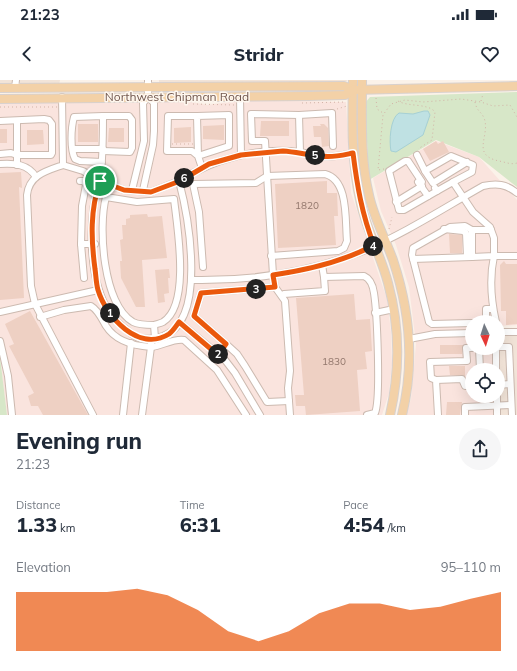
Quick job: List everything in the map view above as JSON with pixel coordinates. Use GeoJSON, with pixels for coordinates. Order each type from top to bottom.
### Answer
{"type":"FeatureCollection","features":[{"type":"Feature","properties":{"kind":"main road"},"geometry":{"type":"LineString","coordinates":[[353,80],[353,153],[360,203],[366,224],[388,283],[398,337],[398,366],[390,415]]}},
{"type":"Feature","properties":{"kind":"main road"},"geometry":{"type":"LineString","coordinates":[[362,80],[365,171],[374,215],[400,282],[410,339],[410,368],[402,415]]}},
{"type":"Feature","properties":{"kind":"main road","name":"Northwest Chipman Road"},"geometry":{"type":"LineString","coordinates":[[0,88],[15,84],[148,84],[259,87],[344,86],[353,90],[517,86]]}},
{"type":"Feature","properties":{"kind":"main road"},"geometry":{"type":"LineString","coordinates":[[45,98],[57,93],[62,84]]}},
{"type":"Feature","properties":{"kind":"main road"},"geometry":{"type":"LineString","coordinates":[[240,97],[259,87]]}},
{"type":"Feature","properties":{"kind":"main road","name":"Northwest Chipman Road"},"geometry":{"type":"LineString","coordinates":[[0,99],[62,97],[240,97],[346,95],[353,90]]}},
{"type":"Feature","properties":{"kind":"street"},"geometry":{"type":"LineString","coordinates":[[132,190],[144,141],[143,103],[148,97],[148,84]]}},
{"type":"Feature","properties":{"kind":"street"},"geometry":{"type":"LineString","coordinates":[[62,97],[63,165]]}},
{"type":"Feature","properties":{"kind":"street"},"geometry":{"type":"LineString","coordinates":[[143,190],[153,145],[154,130],[154,103],[148,97]]}},
{"type":"Feature","properties":{"kind":"street"},"geometry":{"type":"LineString","coordinates":[[240,97],[241,155]]}},
{"type":"Feature","properties":{"kind":"street"},"geometry":{"type":"LineString","coordinates":[[290,415],[288,388],[290,371],[285,301],[275,287],[273,275],[265,141],[252,141],[251,114],[300,115],[332,113],[333,146]]}},
{"type":"Feature","properties":{"kind":"street"},"geometry":{"type":"LineString","coordinates":[[229,115],[229,146],[198,156],[192,151],[168,151],[168,116],[229,115]]}},
{"type":"Feature","properties":{"kind":"street"},"geometry":{"type":"LineString","coordinates":[[300,115],[300,152]]}},
{"type":"Feature","properties":{"kind":"street"},"geometry":{"type":"LineString","coordinates":[[103,116],[102,162],[100,181],[94,198],[92,225],[98,290],[111,316],[139,338],[153,338],[169,334],[179,322],[190,293],[192,280],[190,239],[180,181]]}},
{"type":"Feature","properties":{"kind":"street"},"geometry":{"type":"LineString","coordinates":[[73,149],[130,152],[132,148],[132,120],[129,116],[74,117],[73,149],[75,159],[80,161],[102,162]]}},
{"type":"Feature","properties":{"kind":"street"},"geometry":{"type":"LineString","coordinates":[[197,116],[198,156],[202,168]]}},
{"type":"Feature","properties":{"kind":"street"},"geometry":{"type":"LineString","coordinates":[[0,120],[44,119],[49,120],[52,124],[52,153],[50,155],[17,155],[11,153],[0,154]]}},
{"type":"Feature","properties":{"kind":"street"},"geometry":{"type":"LineString","coordinates":[[16,120],[16,165]]}},
{"type":"Feature","properties":{"kind":"street"},"geometry":{"type":"LineString","coordinates":[[93,415],[40,317],[35,304],[31,286],[27,195],[28,186],[36,177],[63,165],[83,171],[100,181],[124,190],[143,190],[151,192],[180,181],[202,168],[241,155],[265,152],[300,152],[322,156],[335,156],[353,153]]}},
{"type":"Feature","properties":{"kind":"street"},"geometry":{"type":"LineString","coordinates":[[416,153],[437,191]]}},
{"type":"Feature","properties":{"kind":"street"},"geometry":{"type":"LineString","coordinates":[[425,171],[452,156],[473,165],[472,172],[404,210],[399,210],[389,171],[405,161],[408,161],[414,168],[428,196]]}},
{"type":"Feature","properties":{"kind":"street"},"geometry":{"type":"LineString","coordinates":[[432,183],[467,162]]}},
{"type":"Feature","properties":{"kind":"street"},"geometry":{"type":"LineString","coordinates":[[0,164],[28,167],[36,177]]}},
{"type":"Feature","properties":{"kind":"street"},"geometry":{"type":"LineString","coordinates":[[203,266],[199,212],[193,184],[256,183],[267,176],[325,174],[338,181],[343,196],[347,241],[344,248],[338,251],[272,256]]}},
{"type":"Feature","properties":{"kind":"street"},"geometry":{"type":"LineString","coordinates":[[80,181],[84,181],[86,185],[82,206],[81,244],[84,278]]}},
{"type":"Feature","properties":{"kind":"street"},"geometry":{"type":"LineString","coordinates":[[453,182],[462,198],[473,212],[491,230],[494,238],[494,256],[491,271],[492,309],[494,315]]}},
{"type":"Feature","properties":{"kind":"street"},"geometry":{"type":"LineString","coordinates":[[192,280],[244,279],[322,265],[363,251],[385,241],[483,186],[495,183],[508,186],[517,193]]}},
{"type":"Feature","properties":{"kind":"street"},"geometry":{"type":"LineString","coordinates":[[396,202],[422,185]]}},
{"type":"Feature","properties":{"kind":"street"},"geometry":{"type":"LineString","coordinates":[[415,190],[421,201]]}},
{"type":"Feature","properties":{"kind":"street"},"geometry":{"type":"LineString","coordinates":[[106,197],[123,202],[174,199],[179,240],[180,274],[176,301],[172,312],[163,322],[154,325],[133,322],[120,309],[108,279],[103,245],[106,197]]}},
{"type":"Feature","properties":{"kind":"street"},"geometry":{"type":"LineString","coordinates":[[465,323],[432,324],[429,322],[413,258],[413,248],[444,229],[450,227],[465,226],[472,230],[491,230]]}},
{"type":"Feature","properties":{"kind":"street"},"geometry":{"type":"LineString","coordinates":[[444,229],[464,231],[466,233],[470,257]]}},
{"type":"Feature","properties":{"kind":"street"},"geometry":{"type":"LineString","coordinates":[[470,257],[472,230]]}},
{"type":"Feature","properties":{"kind":"street"},"geometry":{"type":"LineString","coordinates":[[179,240],[201,238]]}},
{"type":"Feature","properties":{"kind":"street"},"geometry":{"type":"LineString","coordinates":[[81,244],[103,245]]}},
{"type":"Feature","properties":{"kind":"street"},"geometry":{"type":"LineString","coordinates":[[413,258],[517,256]]}},
{"type":"Feature","properties":{"kind":"street"},"geometry":{"type":"LineString","coordinates":[[282,296],[284,294],[325,291],[322,265]]}},
{"type":"Feature","properties":{"kind":"street"},"geometry":{"type":"LineString","coordinates":[[324,277],[364,276],[369,278],[374,294],[379,396],[375,413],[367,415]]}},
{"type":"Feature","properties":{"kind":"street"},"geometry":{"type":"LineString","coordinates":[[275,287],[201,293],[194,316],[237,354],[266,402],[289,401]]}},
{"type":"Feature","properties":{"kind":"street"},"geometry":{"type":"LineString","coordinates":[[0,312],[98,290]]}},
{"type":"Feature","properties":{"kind":"street"},"geometry":{"type":"LineString","coordinates":[[40,317],[64,310],[91,306],[108,330],[115,336],[131,344],[152,347],[169,344],[179,339],[184,340],[217,370],[246,415]]}},
{"type":"Feature","properties":{"kind":"street"},"geometry":{"type":"LineString","coordinates":[[375,313],[394,309]]}},
{"type":"Feature","properties":{"kind":"street"},"geometry":{"type":"LineString","coordinates":[[486,315],[486,309],[492,309]]}},
{"type":"Feature","properties":{"kind":"street"},"geometry":{"type":"LineString","coordinates":[[179,322],[218,355],[235,373],[260,415]]}},
{"type":"Feature","properties":{"kind":"street"},"geometry":{"type":"LineString","coordinates":[[142,415],[154,325]]}},
{"type":"Feature","properties":{"kind":"street"},"geometry":{"type":"LineString","coordinates":[[505,332],[517,332]]}},
{"type":"Feature","properties":{"kind":"street"},"geometry":{"type":"LineString","coordinates":[[410,339],[434,334],[465,333]]}},
{"type":"Feature","properties":{"kind":"street"},"geometry":{"type":"LineString","coordinates":[[0,341],[8,376],[12,415]]}},
{"type":"Feature","properties":{"kind":"street"},"geometry":{"type":"LineString","coordinates":[[123,415],[131,344]]}},
{"type":"Feature","properties":{"kind":"street"},"geometry":{"type":"LineString","coordinates":[[218,355],[226,344]]}},
{"type":"Feature","properties":{"kind":"street"},"geometry":{"type":"LineString","coordinates":[[505,347],[509,347],[512,415]]}},
{"type":"Feature","properties":{"kind":"street"},"geometry":{"type":"LineString","coordinates":[[465,386],[462,379],[436,380],[431,378],[430,362],[467,360],[467,355]]}},
{"type":"Feature","properties":{"kind":"street"},"geometry":{"type":"LineString","coordinates":[[436,380],[438,415]]}},
{"type":"Feature","properties":{"kind":"street"},"geometry":{"type":"LineString","coordinates":[[505,384],[510,384]]}},
{"type":"Feature","properties":{"kind":"street"},"geometry":{"type":"LineString","coordinates":[[466,415],[465,407],[512,405]]}},
{"type":"Feature","properties":{"kind":"street"},"geometry":{"type":"LineString","coordinates":[[497,406],[497,415]]}},
{"type":"Feature","properties":{"kind":"path"},"geometry":{"type":"LineString","coordinates":[[481,102],[483,94]]}},
{"type":"Feature","properties":{"kind":"path"},"geometry":{"type":"LineString","coordinates":[[376,98],[377,109],[384,114]]}},
{"type":"Feature","properties":{"kind":"path"},"geometry":{"type":"LineString","coordinates":[[387,167],[378,170],[384,114],[392,104],[398,101],[431,102],[460,99],[481,102],[493,106],[510,105],[517,117]]}},
{"type":"Feature","properties":{"kind":"path"},"geometry":{"type":"LineString","coordinates":[[398,101],[404,105],[430,108],[435,112],[432,140],[416,153]]}},
{"type":"Feature","properties":{"kind":"path"},"geometry":{"type":"LineString","coordinates":[[475,102],[477,111],[484,118],[485,135],[483,146],[488,158],[512,165],[517,163]]}},
{"type":"Feature","properties":{"kind":"path"},"geometry":{"type":"LineString","coordinates":[[335,112],[342,107],[348,106]]}},
{"type":"Feature","properties":{"kind":"path"},"geometry":{"type":"LineString","coordinates":[[0,108],[58,107]]}},
{"type":"Feature","properties":{"kind":"path"},"geometry":{"type":"LineString","coordinates":[[172,144],[193,144]]}},
{"type":"Feature","properties":{"kind":"path"},"geometry":{"type":"LineString","coordinates":[[389,228],[392,218]]}},
{"type":"Feature","properties":{"kind":"shaded area"},"geometry":{"type":"Polygon","coordinates":[[[0,80],[60,80],[59,85],[22,85],[0,83],[0,80]]]}},
{"type":"Feature","properties":{"kind":"shaded area"},"geometry":{"type":"Polygon","coordinates":[[[159,80],[348,80],[342,83],[159,85],[159,80]]]}},
{"type":"Feature","properties":{"kind":"shaded area"},"geometry":{"type":"Polygon","coordinates":[[[182,100],[207,105],[245,100],[346,102],[351,193],[387,299],[391,332],[392,364],[389,393],[382,415],[7,415],[0,357],[0,102],[182,100]]]}},
{"type":"Feature","properties":{"kind":"shaded area"},"geometry":{"type":"Polygon","coordinates":[[[436,141],[479,157],[517,200],[517,325],[505,326],[505,315],[465,315],[465,355],[496,355],[497,363],[465,363],[465,403],[497,403],[498,415],[406,415],[411,399],[416,344],[409,287],[396,245],[381,211],[373,178],[436,141]]]}},
{"type":"Feature","properties":{"kind":"shaded area"},"geometry":{"type":"Polygon","coordinates":[[[505,335],[517,335],[517,415],[497,415],[497,403],[505,403],[505,363],[498,363],[498,355],[505,355],[505,335]]]}},
{"type":"Feature","properties":{"kind":"green space"},"geometry":{"type":"Polygon","coordinates":[[[517,92],[517,187],[479,157],[436,140],[369,180],[365,103],[370,97],[517,92]]]}},
{"type":"Feature","properties":{"kind":"green space"},"geometry":{"type":"Polygon","coordinates":[[[0,357],[7,415],[0,415],[0,357]]]}},
{"type":"Feature","properties":{"kind":"water"},"geometry":{"type":"Polygon","coordinates":[[[428,111],[430,115],[423,135],[396,152],[391,151],[391,130],[396,116],[399,113],[413,114],[428,111]]]}},
{"type":"Feature","properties":{"kind":"building"},"geometry":{"type":"Polygon","coordinates":[[[261,121],[289,121],[289,136],[260,136],[261,121]]]}},
{"type":"Feature","properties":{"kind":"building"},"geometry":{"type":"Polygon","coordinates":[[[78,124],[98,124],[98,142],[78,142],[78,124]]]}},
{"type":"Feature","properties":{"kind":"building"},"geometry":{"type":"Polygon","coordinates":[[[320,124],[324,124],[328,128],[329,146],[322,147],[321,137],[314,137],[313,126],[321,126],[320,124]]]}},
{"type":"Feature","properties":{"kind":"building"},"geometry":{"type":"Polygon","coordinates":[[[224,125],[224,140],[203,139],[203,126],[224,125]]]}},
{"type":"Feature","properties":{"kind":"building"},"geometry":{"type":"Polygon","coordinates":[[[191,127],[191,142],[174,143],[174,128],[191,127]]]}},
{"type":"Feature","properties":{"kind":"building"},"geometry":{"type":"Polygon","coordinates":[[[109,128],[124,128],[124,142],[108,142],[109,128]]]}},
{"type":"Feature","properties":{"kind":"building"},"geometry":{"type":"Polygon","coordinates":[[[0,129],[7,129],[7,143],[0,143],[0,129]]]}},
{"type":"Feature","properties":{"kind":"building"},"geometry":{"type":"Polygon","coordinates":[[[27,130],[43,130],[44,144],[27,145],[27,130]]]}},
{"type":"Feature","properties":{"kind":"building"},"geometry":{"type":"Polygon","coordinates":[[[436,141],[438,144],[443,141],[449,152],[430,161],[423,149],[436,141]]]}},
{"type":"Feature","properties":{"kind":"building"},"geometry":{"type":"Polygon","coordinates":[[[21,172],[22,188],[19,187],[24,298],[0,300],[0,173],[21,172]]]}},
{"type":"Feature","properties":{"kind":"building"},"geometry":{"type":"Polygon","coordinates":[[[327,181],[327,193],[337,193],[338,216],[334,216],[336,245],[278,248],[275,184],[327,181]]]}},
{"type":"Feature","properties":{"kind":"building"},"geometry":{"type":"Polygon","coordinates":[[[147,214],[148,217],[162,216],[167,258],[142,260],[145,307],[136,307],[121,278],[120,261],[122,261],[120,240],[123,239],[122,225],[126,225],[126,219],[130,218],[130,215],[147,214]]]}},
{"type":"Feature","properties":{"kind":"building"},"geometry":{"type":"Polygon","coordinates":[[[449,234],[462,235],[462,253],[450,253],[449,234]]]}},
{"type":"Feature","properties":{"kind":"building"},"geometry":{"type":"Polygon","coordinates":[[[504,261],[506,264],[517,264],[517,324],[506,325],[506,311],[501,311],[500,265],[504,261]]]}},
{"type":"Feature","properties":{"kind":"building"},"geometry":{"type":"Polygon","coordinates":[[[169,269],[169,293],[164,294],[165,302],[158,303],[155,270],[169,269]]]}},
{"type":"Feature","properties":{"kind":"building"},"geometry":{"type":"Polygon","coordinates":[[[354,294],[356,320],[370,319],[372,351],[365,352],[367,369],[357,370],[360,411],[306,415],[305,406],[296,406],[295,395],[304,395],[296,298],[354,294]]]}},
{"type":"Feature","properties":{"kind":"building"},"geometry":{"type":"Polygon","coordinates":[[[30,311],[88,415],[43,415],[38,406],[31,406],[28,396],[34,393],[9,346],[14,344],[5,324],[30,311]]]}},
{"type":"Feature","properties":{"kind":"building"},"geometry":{"type":"Polygon","coordinates":[[[440,345],[463,345],[462,354],[440,354],[440,345]]]}},
{"type":"Feature","properties":{"kind":"building"},"geometry":{"type":"Polygon","coordinates":[[[449,366],[465,366],[465,376],[450,375],[449,366]]]}},
{"type":"Feature","properties":{"kind":"building"},"geometry":{"type":"Polygon","coordinates":[[[447,402],[462,402],[460,415],[446,415],[447,402]]]}},
{"type":"Feature","properties":{"kind":"route"},"geometry":{"type":"LineString","coordinates":[[283,151],[322,156],[335,156],[353,153],[360,203],[374,245],[363,251],[325,264],[295,272],[273,275],[275,287],[201,293],[194,316],[196,320],[226,344],[218,355],[179,322],[169,334],[155,338],[139,338],[111,316],[98,290],[93,255],[92,225],[94,198],[100,181],[124,190],[143,190],[151,192],[180,181],[209,164],[241,155],[283,151]]}}]}
